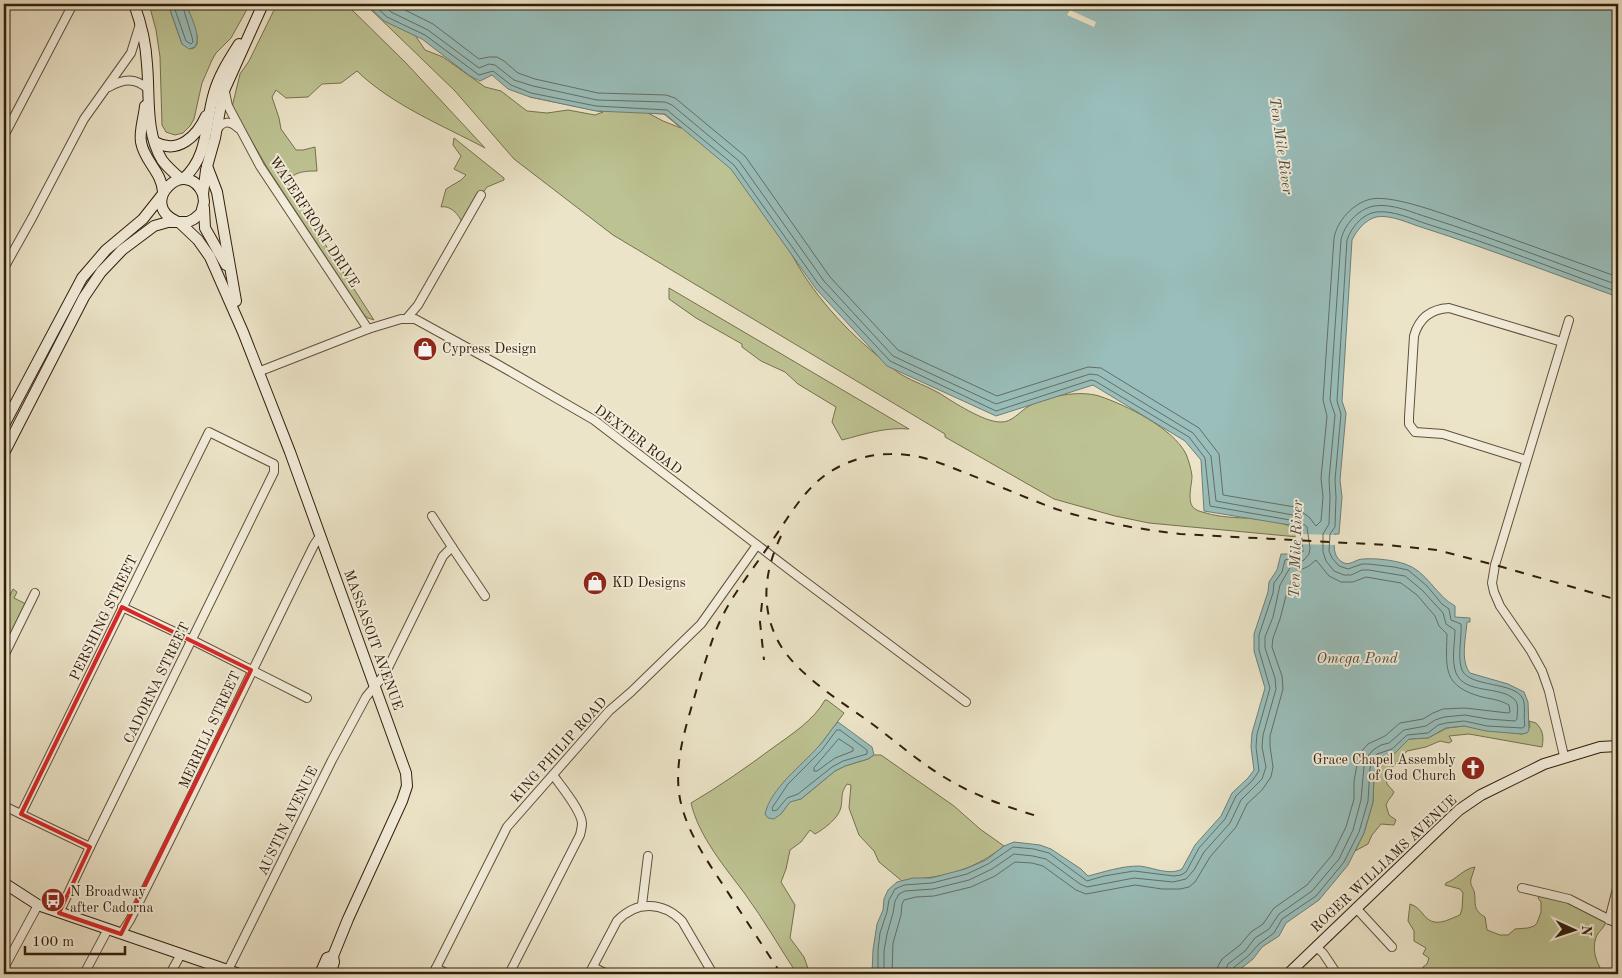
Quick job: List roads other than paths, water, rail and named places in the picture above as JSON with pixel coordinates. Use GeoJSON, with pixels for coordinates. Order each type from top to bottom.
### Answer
{"type":"FeatureCollection","features":[{"type":"Feature","properties":{"kind":"main road"},"geometry":{"type":"LineString","coordinates":[[134,4],[146,52],[151,123],[155,142],[163,160],[182,179],[195,183],[203,194]]}},
{"type":"Feature","properties":{"kind":"main road"},"geometry":{"type":"LineString","coordinates":[[4,453],[84,297],[97,277],[122,250],[154,226],[164,222],[188,222],[201,213],[204,205],[203,194],[207,165],[216,132],[220,104],[263,4]]}},
{"type":"Feature","properties":{"kind":"main road"},"geometry":{"type":"LineString","coordinates":[[155,142],[160,145],[171,146],[186,142],[199,130],[222,72],[257,18]]}},
{"type":"Feature","properties":{"kind":"main road"},"geometry":{"type":"LineString","coordinates":[[148,89],[141,142],[147,157],[161,178],[163,210],[167,216],[177,222]]}},
{"type":"Feature","properties":{"kind":"main road"},"geometry":{"type":"LineString","coordinates":[[4,425],[82,278],[110,245],[143,219],[170,184],[182,179],[193,170],[198,162],[206,134],[210,106]]}},
{"type":"Feature","properties":{"kind":"main road"},"geometry":{"type":"LineString","coordinates":[[207,165],[217,192],[236,301]]}},
{"type":"Feature","properties":{"kind":"main road","name":"MASSASOIT AVENUE"},"geometry":{"type":"LineString","coordinates":[[204,205],[205,228],[225,263],[243,332]]}},
{"type":"Feature","properties":{"kind":"main road","name":"MASSASOIT AVENUE"},"geometry":{"type":"LineString","coordinates":[[177,222],[198,240],[210,257],[243,332],[290,452],[405,770],[406,786],[400,805],[348,919],[333,956],[334,962],[330,974]]}},
{"type":"Feature","properties":{"kind":"main road","name":"ROGER WILLIAMS AVENUE"},"geometry":{"type":"LineString","coordinates":[[1288,974],[1459,810],[1481,795],[1544,764],[1564,756],[1600,747],[1618,746]]}},
{"type":"Feature","properties":{"kind":"main road"},"geometry":{"type":"LineString","coordinates":[[4,884],[38,905],[239,974]]}},
{"type":"Feature","properties":{"kind":"main road","name":"MASSASOIT AVENUE"},"geometry":{"type":"LineString","coordinates":[[320,974],[327,958],[333,956]]}},
{"type":"Feature","properties":{"kind":"street"},"geometry":{"type":"LineString","coordinates":[[4,136],[72,4]]}},
{"type":"Feature","properties":{"kind":"street"},"geometry":{"type":"LineString","coordinates":[[4,268],[84,119],[131,53],[140,23]]}},
{"type":"Feature","properties":{"kind":"street"},"geometry":{"type":"LineString","coordinates":[[103,92],[114,84],[128,80],[138,82],[148,89]]}},
{"type":"Feature","properties":{"kind":"street","name":"WATERFRONT DRIVE"},"geometry":{"type":"LineString","coordinates":[[225,89],[228,106],[263,171],[368,329]]}},
{"type":"Feature","properties":{"kind":"street"},"geometry":{"type":"LineString","coordinates":[[216,132],[220,125],[225,122],[232,123],[239,129]]}},
{"type":"Feature","properties":{"kind":"street"},"geometry":{"type":"LineString","coordinates":[[258,372],[368,329],[408,318],[418,305],[482,195]]}},
{"type":"Feature","properties":{"kind":"street"},"geometry":{"type":"LineString","coordinates":[[1526,460],[1443,434],[1415,432],[1411,428],[1409,417],[1414,336],[1419,323],[1430,313],[1438,309],[1449,308],[1562,342]]}},
{"type":"Feature","properties":{"kind":"street","name":"DEXTER ROAD"},"geometry":{"type":"LineString","coordinates":[[408,318],[416,319],[594,420],[966,702]]}},
{"type":"Feature","properties":{"kind":"street"},"geometry":{"type":"LineString","coordinates":[[1564,756],[1549,691],[1542,671],[1531,651],[1500,606],[1492,582],[1495,565],[1569,320]]}},
{"type":"Feature","properties":{"kind":"street","name":"CADORNA STREET"},"geometry":{"type":"LineString","coordinates":[[60,913],[90,847],[274,472],[274,464],[209,432]]}},
{"type":"Feature","properties":{"kind":"street","name":"PERSHING STREET"},"geometry":{"type":"LineString","coordinates":[[21,814],[209,432]]}},
{"type":"Feature","properties":{"kind":"street"},"geometry":{"type":"LineString","coordinates":[[432,516],[484,596]]}},
{"type":"Feature","properties":{"kind":"street","name":"MERRILL STREET"},"geometry":{"type":"LineString","coordinates":[[121,934],[130,920],[192,796],[252,670],[320,536]]}},
{"type":"Feature","properties":{"kind":"street","name":"KING PHILIP ROAD"},"geometry":{"type":"LineString","coordinates":[[434,971],[507,827],[609,711],[635,689],[700,624],[757,545]]}},
{"type":"Feature","properties":{"kind":"street","name":"AUSTIN AVENUE"},"geometry":{"type":"LineString","coordinates":[[228,970],[329,766],[366,697],[385,674],[443,556],[452,547]]}},
{"type":"Feature","properties":{"kind":"street"},"geometry":{"type":"LineString","coordinates":[[4,656],[35,593]]}},
{"type":"Feature","properties":{"kind":"street"},"geometry":{"type":"LineString","coordinates":[[122,607],[307,698]]}},
{"type":"Feature","properties":{"kind":"street"},"geometry":{"type":"LineString","coordinates":[[508,974],[582,828],[582,822],[578,813],[553,775]]}},
{"type":"Feature","properties":{"kind":"street"},"geometry":{"type":"LineString","coordinates":[[4,806],[90,847]]}},
{"type":"Feature","properties":{"kind":"street"},"geometry":{"type":"LineString","coordinates":[[642,905],[648,856]]}},
{"type":"Feature","properties":{"kind":"street"},"geometry":{"type":"LineString","coordinates":[[1609,920],[1618,885]]}},
{"type":"Feature","properties":{"kind":"street"},"geometry":{"type":"LineString","coordinates":[[1522,888],[1569,898],[1618,924]]}},
{"type":"Feature","properties":{"kind":"street"},"geometry":{"type":"LineString","coordinates":[[4,968],[38,905]]}},
{"type":"Feature","properties":{"kind":"street"},"geometry":{"type":"LineString","coordinates":[[606,974],[591,971],[617,920],[622,915],[642,905],[676,914],[713,974]]}},
{"type":"Feature","properties":{"kind":"street"},"geometry":{"type":"LineString","coordinates":[[1356,908],[1392,947]]}},
{"type":"Feature","properties":{"kind":"street"},"geometry":{"type":"LineString","coordinates":[[84,974],[108,929]]}},
{"type":"Feature","properties":{"kind":"street"},"geometry":{"type":"LineString","coordinates":[[1316,947],[1323,953],[1337,974]]}},
{"type":"Feature","properties":{"kind":"street"},"geometry":{"type":"LineString","coordinates":[[170,974],[181,954]]}},
{"type":"Feature","properties":{"kind":"street"},"geometry":{"type":"LineString","coordinates":[[434,971],[448,974]]}},
{"type":"Feature","properties":{"kind":"water"},"geometry":{"type":"Polygon","coordinates":[[[168,4],[186,4],[196,31],[197,42],[195,47],[189,49],[182,44],[168,4]]]}},
{"type":"Feature","properties":{"kind":"water"},"geometry":{"type":"Polygon","coordinates":[[[366,4],[1618,4],[1618,297],[1473,244],[1394,218],[1382,216],[1368,220],[1352,240],[1342,401],[1346,413],[1340,480],[1342,497],[1339,534],[1335,534],[1335,553],[1345,563],[1360,559],[1379,559],[1390,560],[1413,567],[1448,602],[1455,606],[1455,617],[1470,618],[1470,622],[1467,622],[1464,649],[1467,668],[1470,673],[1508,684],[1524,692],[1528,702],[1529,730],[1527,733],[1522,734],[1486,731],[1464,726],[1446,728],[1428,738],[1409,739],[1395,753],[1381,758],[1378,761],[1374,776],[1373,802],[1364,833],[1348,865],[1319,900],[1286,923],[1279,936],[1262,947],[1253,959],[1234,974],[872,974],[877,924],[888,890],[897,882],[913,878],[931,878],[965,869],[986,860],[1004,846],[1014,842],[1040,845],[1051,849],[1081,869],[1088,876],[1132,866],[1172,872],[1182,869],[1195,845],[1221,816],[1232,793],[1254,770],[1251,747],[1252,733],[1265,688],[1254,651],[1254,634],[1268,592],[1269,582],[1277,570],[1281,554],[1299,551],[1297,531],[1290,525],[1204,511],[1201,460],[1185,441],[1093,385],[996,416],[887,366],[816,289],[731,169],[665,114],[596,111],[530,97],[508,89],[492,75],[480,81],[470,76],[422,39],[384,21],[366,4]]]}},
{"type":"Feature","properties":{"kind":"water"},"geometry":{"type":"Polygon","coordinates":[[[838,722],[872,747],[874,755],[835,771],[801,799],[790,802],[781,814],[774,819],[768,818],[765,814],[773,795],[821,744],[838,722]]]}},
{"type":"Feature","properties":{"kind":"railway"},"geometry":{"type":"LineString","coordinates":[[781,974],[699,847],[683,812],[678,785],[678,771],[685,729],[718,625],[740,587],[803,497],[816,482],[831,471],[847,463],[864,457],[882,454],[911,455],[940,463],[1056,509],[1102,521],[1180,534],[1387,545],[1437,550],[1618,600]]}},
{"type":"Feature","properties":{"kind":"railway"},"geometry":{"type":"LineString","coordinates":[[781,536],[768,574],[768,613],[777,639],[795,664],[821,687],[939,774],[981,796],[1037,816]]}},
{"type":"Feature","properties":{"kind":"railway"},"geometry":{"type":"LineString","coordinates":[[762,603],[760,622],[764,660]]}},
{"type":"Feature","properties":{"kind":"place","name":"Cypress Design"},"geometry":{"type":"Point","coordinates":[425,349]}},
{"type":"Feature","properties":{"kind":"place","name":"KD Designs"},"geometry":{"type":"Point","coordinates":[595,583]}},
{"type":"Feature","properties":{"kind":"place","name":"Grace Chapel Assembly of God Church"},"geometry":{"type":"Point","coordinates":[1473,768]}},
{"type":"Feature","properties":{"kind":"place","name":"N Broadway after Cadorna"},"geometry":{"type":"Point","coordinates":[53,900]}},
{"type":"Feature","properties":{"kind":"water label","name":"Ten Mile River"},"geometry":{"type":"Point","coordinates":[1280,146]}},
{"type":"Feature","properties":{"kind":"water label","name":"Ten Mile River"},"geometry":{"type":"Point","coordinates":[1297,549]}},
{"type":"Feature","properties":{"kind":"water label","name":"Omega Pond"},"geometry":{"type":"Point","coordinates":[1357,659]}}]}
